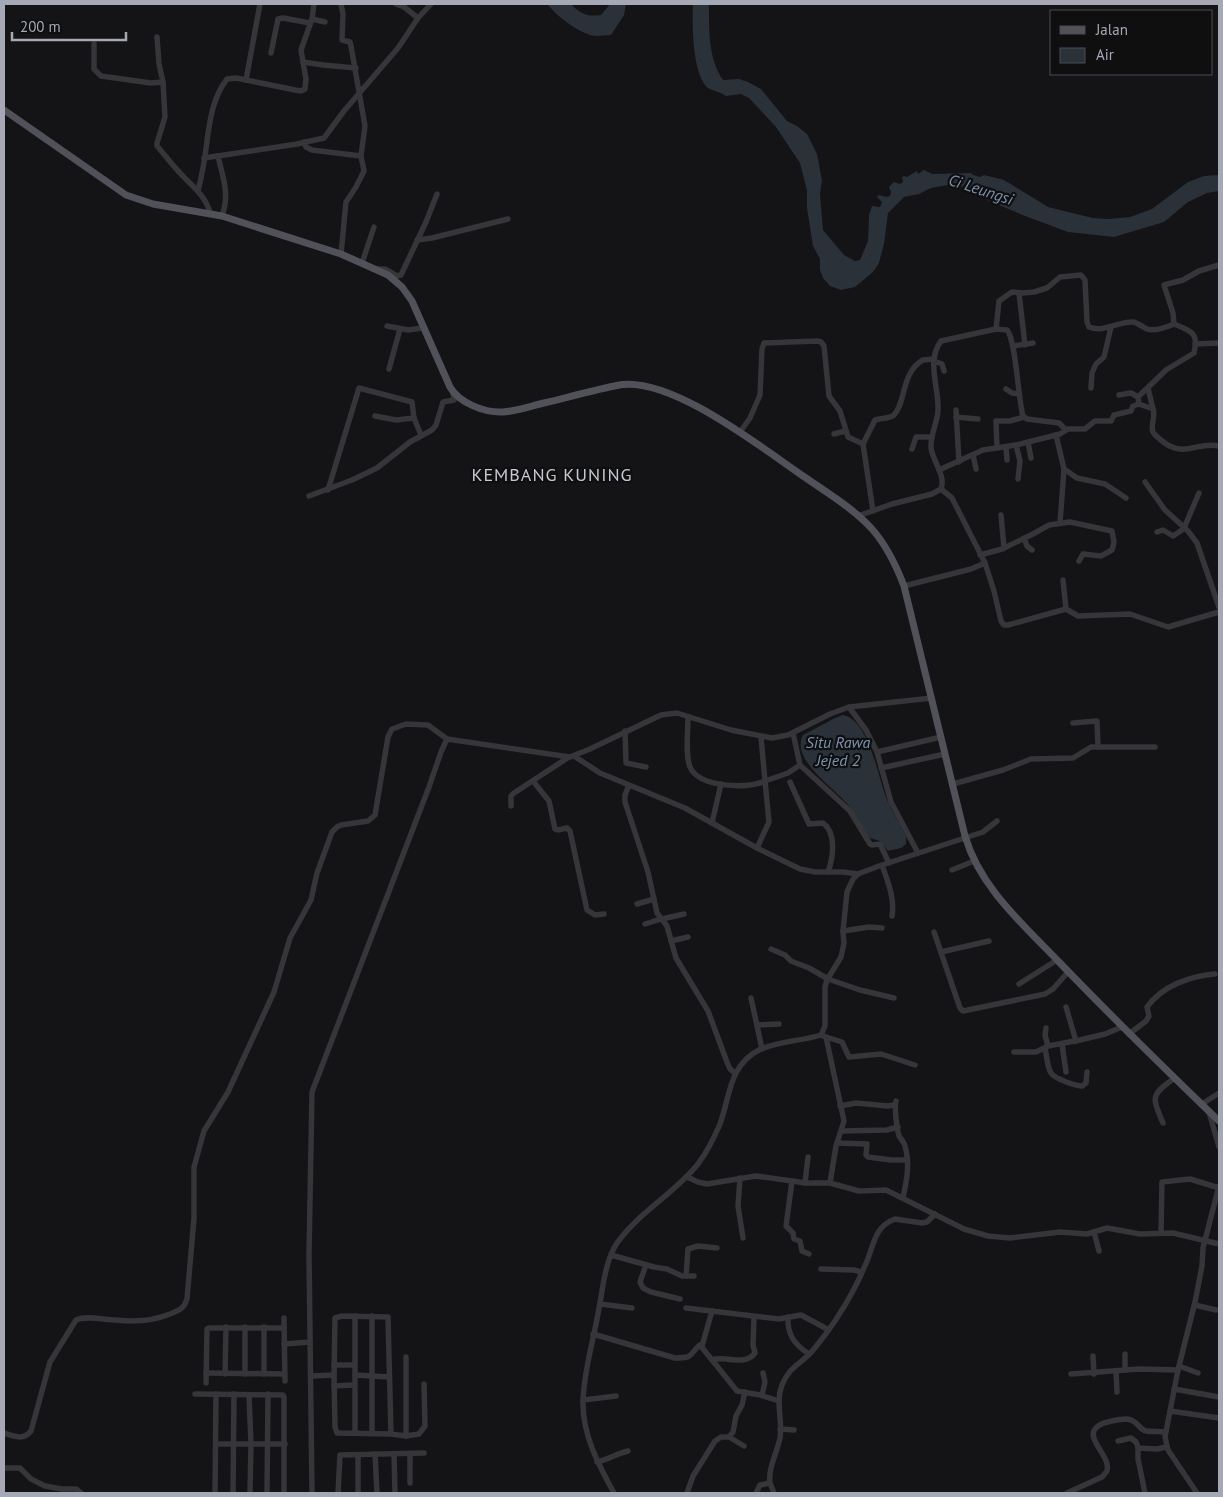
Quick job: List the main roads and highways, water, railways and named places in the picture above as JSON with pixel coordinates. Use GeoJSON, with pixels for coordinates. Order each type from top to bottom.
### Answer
{"type":"FeatureCollection","features":[{"type":"Feature","properties":{"kind":"main road"},"geometry":{"type":"LineString","coordinates":[[4,110],[126,195],[153,204],[222,216],[341,254],[388,275],[402,287],[412,301],[453,393],[463,400],[478,407],[502,412],[608,387],[633,383],[651,387],[699,408],[740,432],[858,516],[871,528],[886,547],[904,586],[965,836],[974,861],[992,890],[1016,918],[1129,1034],[1219,1120]]}},
{"type":"Feature","properties":{"kind":"water"},"geometry":{"type":"Polygon","coordinates":[[[547,4],[571,4],[584,14],[592,16],[601,15],[610,4],[626,4],[624,15],[611,35],[598,36],[584,33],[561,18],[547,4]]]}},
{"type":"Feature","properties":{"kind":"water","name":"Ci Leungsi"},"geometry":{"type":"Polygon","coordinates":[[[693,4],[709,4],[709,33],[712,53],[714,62],[723,80],[739,79],[761,89],[787,121],[807,134],[817,154],[822,181],[820,194],[823,230],[844,255],[855,261],[860,260],[868,241],[869,215],[872,206],[880,207],[882,202],[877,197],[879,195],[890,196],[889,187],[894,182],[900,184],[903,182],[902,177],[907,177],[917,171],[918,174],[924,170],[932,174],[971,173],[980,177],[984,175],[1004,180],[1048,207],[1093,218],[1130,217],[1152,209],[1188,182],[1204,176],[1219,175],[1219,191],[1207,193],[1188,202],[1164,222],[1114,237],[1068,232],[987,200],[965,187],[948,185],[931,188],[919,194],[904,197],[888,213],[884,244],[879,263],[873,272],[855,287],[841,290],[830,286],[823,278],[820,270],[820,259],[813,246],[807,208],[807,191],[800,163],[776,127],[749,98],[741,94],[726,96],[708,88],[703,81],[694,48],[693,4]]]}},
{"type":"Feature","properties":{"kind":"water","name":"Situ Rawa Jejed 2"},"geometry":{"type":"Polygon","coordinates":[[[843,715],[852,719],[860,728],[872,752],[888,802],[906,837],[906,844],[901,848],[888,851],[880,841],[870,838],[849,806],[808,764],[803,754],[801,744],[803,735],[843,715]]]}},
{"type":"Feature","properties":{"kind":"district","name":"KEMBANG KUNING"},"geometry":{"type":"Point","coordinates":[552,474]}}]}
